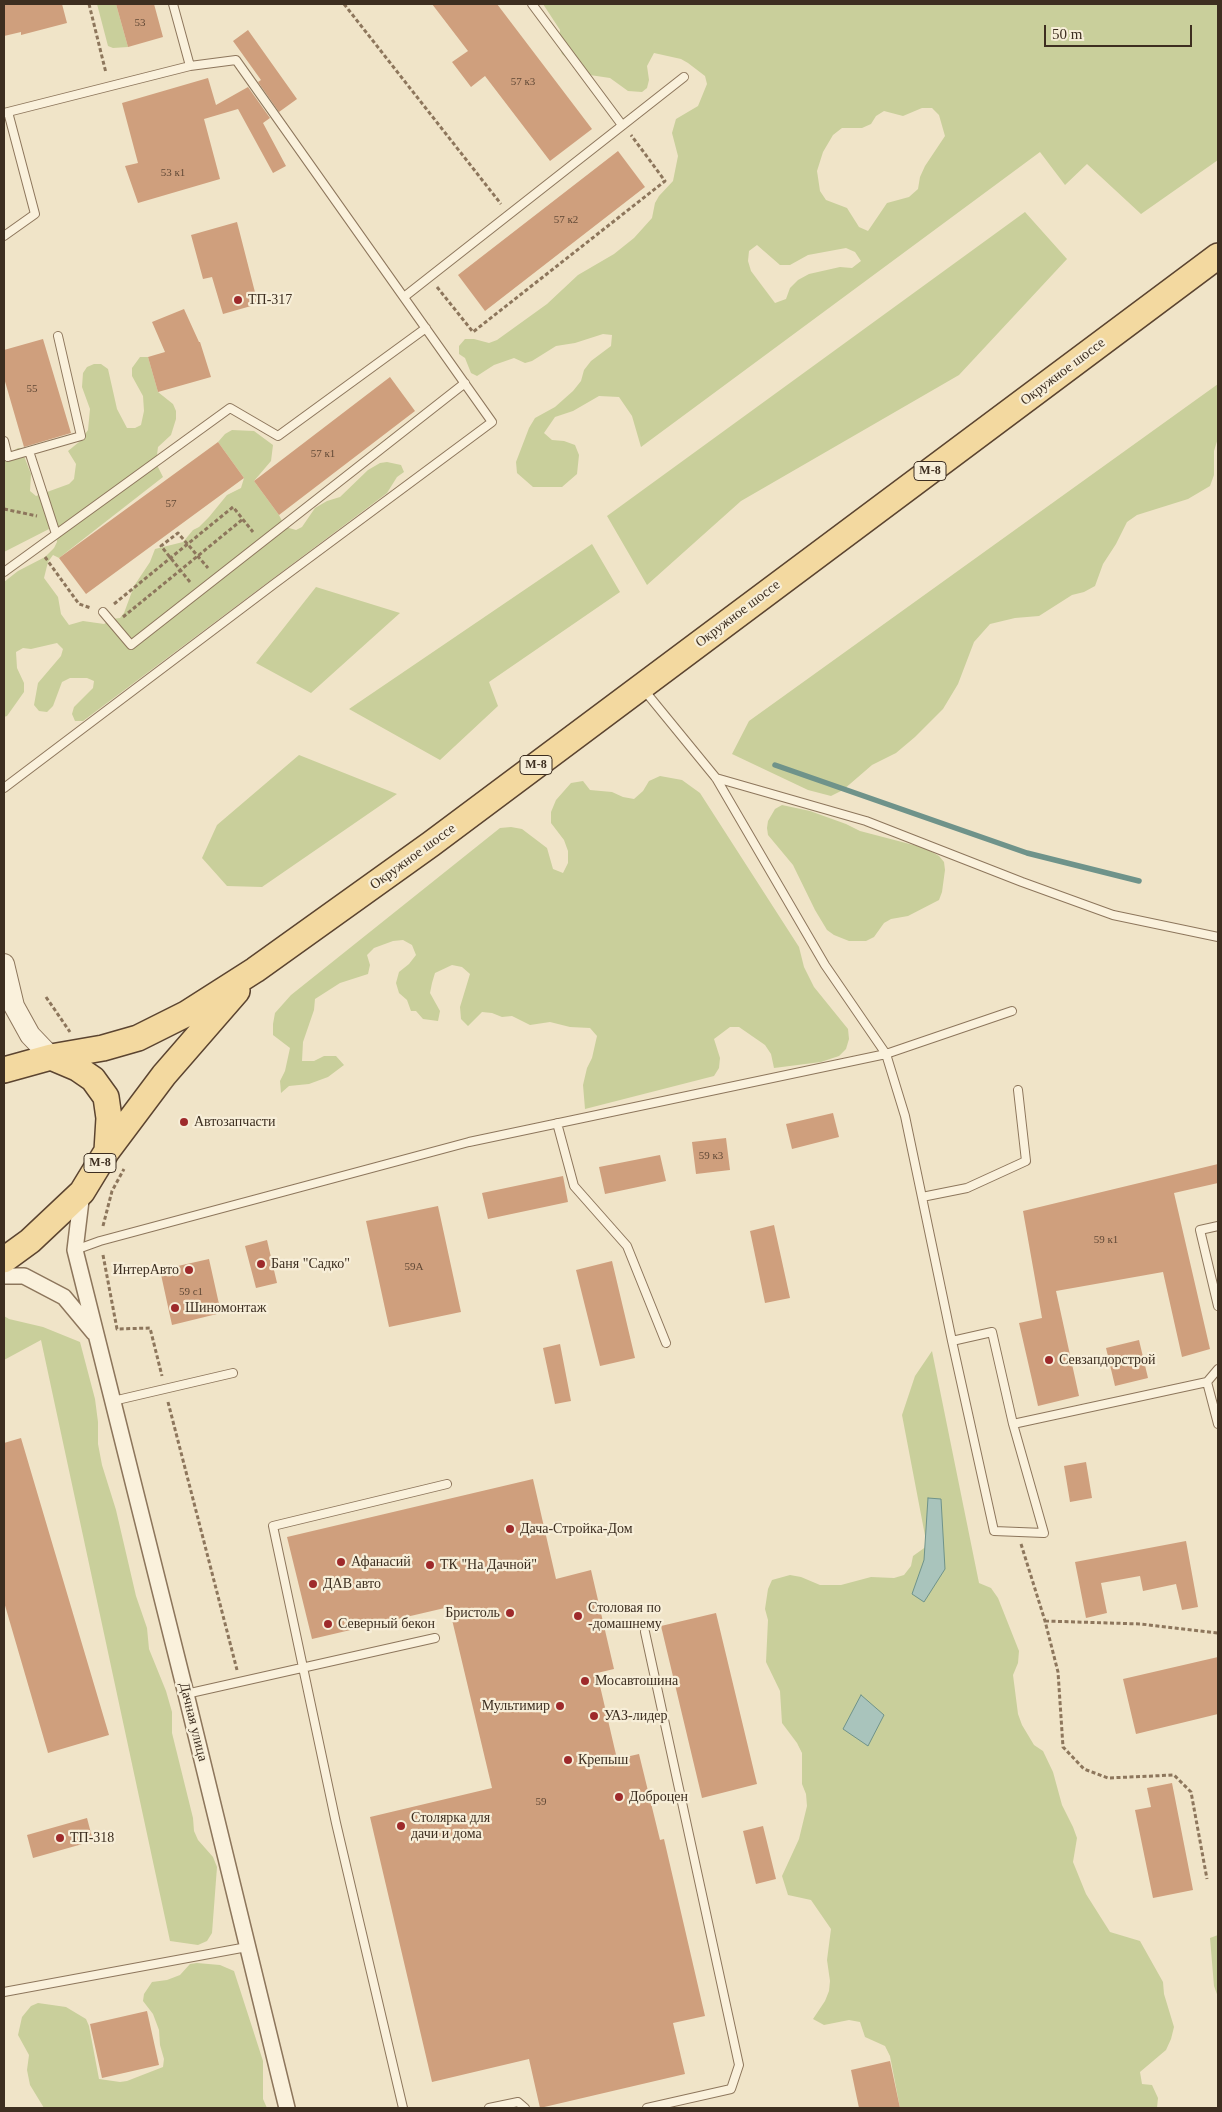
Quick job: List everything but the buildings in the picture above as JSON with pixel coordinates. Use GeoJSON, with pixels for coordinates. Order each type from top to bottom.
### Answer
{"type":"FeatureCollection","features":[{"type":"Feature","properties":{"kind":"main road","name":"Окружное шоссе"},"geometry":{"type":"LineString","coordinates":[[4,1070],[51,1057],[104,1048],[138,1038],[186,1014],[256,970],[431,844],[1218,256]]}},
{"type":"Feature","properties":{"kind":"main road","name":"Окружное шоссе"},"geometry":{"type":"LineString","coordinates":[[4,1260],[30,1241],[82,1192],[107,1151],[164,1074],[256,970]]}},
{"type":"Feature","properties":{"kind":"main road","name":"Окружное шоссе"},"geometry":{"type":"LineString","coordinates":[[51,1057],[77,1068],[93,1079],[106,1097],[109,1118],[107,1151]]}},
{"type":"Feature","properties":{"kind":"street"},"geometry":{"type":"LineString","coordinates":[[4,964],[14,1006],[30,1035],[51,1057]]}},
{"type":"Feature","properties":{"kind":"street","name":"Дачная улица"},"geometry":{"type":"LineString","coordinates":[[82,1192],[75,1250],[287,2108]]}},
{"type":"Feature","properties":{"kind":"street","name":"Дачная улица"},"geometry":{"type":"LineString","coordinates":[[4,1276],[24,1276],[64,1296],[96,1336]]}},
{"type":"Feature","properties":{"kind":"lane"},"geometry":{"type":"LineString","coordinates":[[173,4],[190,66]]}},
{"type":"Feature","properties":{"kind":"lane"},"geometry":{"type":"LineString","coordinates":[[532,4],[622,125]]}},
{"type":"Feature","properties":{"kind":"lane"},"geometry":{"type":"LineString","coordinates":[[4,236],[35,214],[6,112],[190,66],[236,60],[492,422],[4,788]]}},
{"type":"Feature","properties":{"kind":"lane"},"geometry":{"type":"LineString","coordinates":[[404,297],[684,77]]}},
{"type":"Feature","properties":{"kind":"lane"},"geometry":{"type":"LineString","coordinates":[[4,572],[230,408],[278,436],[426,328]]}},
{"type":"Feature","properties":{"kind":"lane"},"geometry":{"type":"LineString","coordinates":[[4,441],[8,457],[81,436],[58,336]]}},
{"type":"Feature","properties":{"kind":"lane"},"geometry":{"type":"LineString","coordinates":[[103,612],[131,645],[465,383]]}},
{"type":"Feature","properties":{"kind":"lane"},"geometry":{"type":"LineString","coordinates":[[29,451],[56,534]]}},
{"type":"Feature","properties":{"kind":"lane"},"geometry":{"type":"LineString","coordinates":[[641,686],[716,778],[826,965],[886,1054],[905,1116],[952,1341],[994,1531],[1044,1533],[1013,1424],[992,1332],[952,1341]]}},
{"type":"Feature","properties":{"kind":"lane"},"geometry":{"type":"LineString","coordinates":[[716,778],[866,822],[1113,915],[1218,937]]}},
{"type":"Feature","properties":{"kind":"lane"},"geometry":{"type":"LineString","coordinates":[[75,1250],[110,1238],[469,1142],[886,1054],[1012,1011]]}},
{"type":"Feature","properties":{"kind":"lane"},"geometry":{"type":"LineString","coordinates":[[922,1197],[967,1188],[1026,1161],[1018,1090]]}},
{"type":"Feature","properties":{"kind":"lane"},"geometry":{"type":"LineString","coordinates":[[557,1123],[574,1186],[627,1246],[666,1343]]}},
{"type":"Feature","properties":{"kind":"lane"},"geometry":{"type":"LineString","coordinates":[[1218,1226],[1200,1230],[1218,1306]]}},
{"type":"Feature","properties":{"kind":"lane"},"geometry":{"type":"LineString","coordinates":[[1013,1424],[1207,1382],[1218,1369]]}},
{"type":"Feature","properties":{"kind":"lane"},"geometry":{"type":"LineString","coordinates":[[113,1401],[233,1373]]}},
{"type":"Feature","properties":{"kind":"lane"},"geometry":{"type":"LineString","coordinates":[[1207,1382],[1218,1424]]}},
{"type":"Feature","properties":{"kind":"lane"},"geometry":{"type":"LineString","coordinates":[[403,2108],[338,1833],[273,1526],[447,1484]]}},
{"type":"Feature","properties":{"kind":"lane"},"geometry":{"type":"LineString","coordinates":[[645,1632],[739,2065],[731,2089],[647,2108]]}},
{"type":"Feature","properties":{"kind":"lane"},"geometry":{"type":"LineString","coordinates":[[186,1694],[435,1638]]}},
{"type":"Feature","properties":{"kind":"lane"},"geometry":{"type":"LineString","coordinates":[[4,1992],[247,1946]]}},
{"type":"Feature","properties":{"kind":"lane"},"geometry":{"type":"LineString","coordinates":[[489,2108],[518,2102],[526,2108]]}},
{"type":"Feature","properties":{"kind":"path"},"geometry":{"type":"LineString","coordinates":[[89,4],[110,86]]}},
{"type":"Feature","properties":{"kind":"path"},"geometry":{"type":"LineString","coordinates":[[344,4],[508,214]]}},
{"type":"Feature","properties":{"kind":"path"},"geometry":{"type":"LineString","coordinates":[[429,277],[473,332],[665,181],[622,125]]}},
{"type":"Feature","properties":{"kind":"path"},"geometry":{"type":"LineString","coordinates":[[56,534],[44,557],[79,604],[103,612],[233,507],[262,542]]}},
{"type":"Feature","properties":{"kind":"path"},"geometry":{"type":"LineString","coordinates":[[4,509],[50,518]]}},
{"type":"Feature","properties":{"kind":"path"},"geometry":{"type":"LineString","coordinates":[[114,624],[243,519]]}},
{"type":"Feature","properties":{"kind":"path"},"geometry":{"type":"LineString","coordinates":[[199,592],[161,546],[178,533],[216,579]]}},
{"type":"Feature","properties":{"kind":"path"},"geometry":{"type":"LineString","coordinates":[[46,998],[70,1031],[78,1034]]}},
{"type":"Feature","properties":{"kind":"path"},"geometry":{"type":"LineString","coordinates":[[1017,1532],[1046,1621],[1058,1672],[1063,1747],[1084,1769],[1108,1778],[1174,1775],[1191,1792],[1207,1879]]}},
{"type":"Feature","properties":{"kind":"path"},"geometry":{"type":"LineString","coordinates":[[1046,1621],[1141,1624],[1218,1633]]}},
{"type":"Feature","properties":{"kind":"green space"},"geometry":{"type":"Polygon","coordinates":[[[97,4],[116,4],[128,47],[113,48],[108,46],[97,4]]]}},
{"type":"Feature","properties":{"kind":"green space"},"geometry":{"type":"Polygon","coordinates":[[[543,4],[1218,4],[1218,160],[1141,214],[1087,164],[1065,185],[1040,152],[641,447],[632,416],[619,397],[599,396],[573,411],[555,417],[544,433],[552,440],[564,441],[575,445],[579,455],[577,474],[562,487],[533,487],[517,473],[516,462],[529,428],[535,418],[555,407],[573,391],[581,381],[584,370],[591,361],[611,346],[612,335],[603,334],[575,343],[556,346],[532,361],[525,363],[514,358],[494,365],[477,376],[471,373],[465,358],[459,354],[459,346],[465,339],[489,343],[497,340],[547,304],[578,275],[614,254],[634,238],[652,218],[655,203],[673,181],[678,156],[672,133],[676,119],[698,106],[707,84],[705,76],[688,63],[681,59],[654,53],[647,66],[649,80],[647,88],[642,92],[628,91],[610,78],[583,74],[576,71],[573,64],[562,54],[559,46],[560,30],[543,4]],[[922,108],[903,116],[884,111],[876,116],[871,124],[862,128],[842,128],[833,135],[823,152],[817,171],[820,191],[826,200],[847,208],[859,227],[868,231],[887,203],[909,197],[918,189],[920,177],[925,166],[945,136],[939,115],[932,108],[922,108]],[[757,245],[749,251],[748,261],[751,271],[775,303],[786,299],[790,288],[798,280],[809,274],[840,267],[852,268],[861,261],[855,252],[846,248],[808,255],[790,265],[780,265],[757,245]]]}},
{"type":"Feature","properties":{"kind":"green space"},"geometry":{"type":"Polygon","coordinates":[[[1025,212],[1067,259],[959,375],[741,501],[647,585],[607,516],[1025,212]]]}},
{"type":"Feature","properties":{"kind":"green space"},"geometry":{"type":"Polygon","coordinates":[[[140,357],[148,357],[158,392],[173,404],[176,411],[176,419],[171,435],[158,447],[156,463],[163,477],[59,558],[53,555],[48,562],[44,578],[58,597],[61,614],[69,625],[83,621],[104,624],[112,619],[120,618],[124,613],[134,586],[150,562],[155,549],[183,542],[193,530],[209,517],[227,495],[241,488],[244,478],[218,442],[225,434],[232,430],[254,431],[273,445],[271,461],[254,481],[283,523],[289,528],[296,530],[302,527],[315,508],[327,501],[340,497],[368,470],[380,463],[387,462],[401,465],[404,472],[397,477],[387,493],[83,721],[75,721],[72,714],[74,707],[93,688],[94,681],[87,678],[70,678],[62,682],[53,706],[47,712],[39,711],[34,705],[38,683],[61,656],[63,649],[57,643],[31,649],[23,648],[16,652],[17,668],[24,683],[24,692],[7,716],[4,717],[4,582],[18,571],[45,557],[57,542],[56,534],[51,528],[4,552],[4,457],[8,457],[11,452],[18,448],[26,448],[24,456],[31,474],[30,491],[36,496],[69,484],[74,479],[76,464],[68,451],[79,442],[88,430],[90,409],[82,387],[83,373],[87,367],[94,364],[101,364],[108,369],[117,409],[127,428],[135,428],[141,425],[144,411],[143,396],[132,376],[132,368],[140,357]]]}},
{"type":"Feature","properties":{"kind":"green space"},"geometry":{"type":"Polygon","coordinates":[[[1218,384],[1218,438],[1214,451],[1214,475],[1210,486],[1188,499],[1137,515],[1127,522],[1103,564],[1095,586],[1084,592],[1072,595],[1039,616],[1015,618],[990,624],[974,642],[958,684],[943,709],[896,753],[872,765],[843,790],[831,796],[808,790],[732,754],[749,721],[1218,384]]]}},
{"type":"Feature","properties":{"kind":"green space"},"geometry":{"type":"Polygon","coordinates":[[[592,544],[620,592],[489,682],[498,706],[440,760],[349,709],[592,544]]]}},
{"type":"Feature","properties":{"kind":"green space"},"geometry":{"type":"Polygon","coordinates":[[[316,587],[400,613],[311,693],[256,663],[316,587]]]}},
{"type":"Feature","properties":{"kind":"green space"},"geometry":{"type":"Polygon","coordinates":[[[299,755],[397,794],[262,887],[227,886],[202,858],[217,825],[299,755]]]}},
{"type":"Feature","properties":{"kind":"green space"},"geometry":{"type":"Polygon","coordinates":[[[660,776],[682,780],[700,793],[799,947],[804,967],[814,987],[848,1029],[849,1039],[846,1049],[839,1056],[821,1062],[774,1068],[771,1054],[765,1045],[739,1027],[730,1027],[714,1039],[720,1058],[719,1068],[714,1076],[585,1109],[583,1085],[597,1036],[590,1028],[570,1027],[550,1022],[530,1025],[512,1016],[502,1017],[482,1012],[468,1026],[461,1019],[460,1007],[470,974],[462,967],[452,965],[435,973],[432,983],[430,993],[440,1011],[438,1021],[423,1019],[416,1011],[411,1011],[407,1000],[399,993],[396,983],[399,972],[416,955],[412,945],[403,940],[393,941],[374,948],[367,955],[370,965],[368,974],[340,983],[315,999],[314,1010],[303,1042],[302,1061],[314,1061],[324,1056],[336,1056],[344,1065],[328,1077],[309,1084],[289,1086],[281,1093],[280,1081],[285,1071],[290,1048],[273,1035],[273,1024],[275,1013],[291,995],[500,828],[522,829],[547,848],[553,869],[563,873],[568,863],[568,851],[564,840],[551,823],[551,812],[556,800],[571,783],[583,781],[590,790],[612,792],[634,799],[643,791],[649,781],[660,776]]]}},
{"type":"Feature","properties":{"kind":"green space"},"geometry":{"type":"Polygon","coordinates":[[[782,805],[810,811],[860,831],[925,848],[939,856],[944,862],[945,870],[939,900],[908,916],[891,919],[884,923],[874,937],[866,941],[849,941],[834,935],[827,930],[815,910],[793,865],[768,835],[768,821],[775,809],[782,805]]]}},
{"type":"Feature","properties":{"kind":"green space"},"geometry":{"type":"Polygon","coordinates":[[[4,1316],[9,1319],[43,1327],[80,1342],[95,1399],[98,1444],[102,1465],[116,1510],[136,1596],[147,1628],[149,1649],[166,1691],[172,1712],[172,1733],[193,1818],[194,1831],[198,1840],[213,1857],[217,1867],[212,1933],[207,1941],[198,1945],[170,1941],[41,1340],[4,1360],[4,1316]]]}},
{"type":"Feature","properties":{"kind":"green space"},"geometry":{"type":"Polygon","coordinates":[[[932,1351],[979,1583],[991,1588],[998,1598],[1019,1651],[1018,1663],[1013,1675],[1018,1714],[1022,1725],[1034,1745],[1043,1751],[1053,1772],[1062,1805],[1077,1838],[1073,1862],[1086,1894],[1110,1932],[1140,1941],[1163,1982],[1164,1994],[1174,2027],[1171,2039],[1166,2050],[1140,2072],[1142,2084],[1152,2085],[1158,2098],[1157,2108],[900,2108],[890,2056],[885,2046],[865,2037],[860,2022],[849,2020],[824,2025],[813,2019],[829,1991],[830,1981],[827,1960],[831,1929],[811,1900],[788,1895],[782,1876],[799,1839],[807,1806],[806,1794],[802,1784],[802,1753],[782,1723],[780,1691],[766,1662],[768,1620],[765,1609],[768,1589],[772,1580],[790,1575],[801,1577],[820,1585],[841,1585],[871,1577],[894,1578],[904,1575],[911,1566],[913,1556],[927,1546],[902,1415],[915,1376],[932,1351]]]}},
{"type":"Feature","properties":{"kind":"green space"},"geometry":{"type":"Polygon","coordinates":[[[1218,1935],[1218,1997],[1214,1986],[1210,1938],[1218,1935]]]}},
{"type":"Feature","properties":{"kind":"green space"},"geometry":{"type":"Polygon","coordinates":[[[190,1964],[220,1965],[234,1971],[263,2061],[263,2099],[267,2108],[44,2108],[30,2085],[27,2070],[29,2055],[18,2035],[22,2017],[31,2006],[38,2003],[66,2007],[86,2019],[99,2079],[127,2081],[163,2067],[164,2059],[160,2045],[159,2030],[153,2014],[143,2001],[144,1994],[152,1982],[167,1980],[180,1975],[190,1964]]]}},
{"type":"Feature","properties":{"kind":"water"},"geometry":{"type":"Polygon","coordinates":[[[928,1498],[941,1499],[945,1569],[924,1602],[912,1594],[924,1560],[928,1498]]]}},
{"type":"Feature","properties":{"kind":"water"},"geometry":{"type":"Polygon","coordinates":[[[861,1695],[884,1715],[868,1746],[843,1729],[861,1695]]]}},
{"type":"Feature","properties":{"kind":"waterway"},"geometry":{"type":"LineString","coordinates":[[775,765],[1027,853],[1139,881]]}},
{"type":"Feature","properties":{"kind":"place","name":"ТП-317"},"geometry":{"type":"Point","coordinates":[238,300]}},
{"type":"Feature","properties":{"kind":"place","name":"Автозапчасти"},"geometry":{"type":"Point","coordinates":[184,1122]}},
{"type":"Feature","properties":{"kind":"place","name":"Баня \"Садко\""},"geometry":{"type":"Point","coordinates":[261,1264]}},
{"type":"Feature","properties":{"kind":"place","name":"ИнтерАвто"},"geometry":{"type":"Point","coordinates":[189,1270]}},
{"type":"Feature","properties":{"kind":"place","name":"Шиномонтаж"},"geometry":{"type":"Point","coordinates":[175,1308]}},
{"type":"Feature","properties":{"kind":"place","name":"Севзапдорстрой"},"geometry":{"type":"Point","coordinates":[1049,1360]}},
{"type":"Feature","properties":{"kind":"place","name":"Дача-Стройка-Дом"},"geometry":{"type":"Point","coordinates":[510,1529]}},
{"type":"Feature","properties":{"kind":"place","name":"Афанасий"},"geometry":{"type":"Point","coordinates":[341,1562]}},
{"type":"Feature","properties":{"kind":"place","name":"ТК \"На Дачной\""},"geometry":{"type":"Point","coordinates":[430,1565]}},
{"type":"Feature","properties":{"kind":"place","name":"ДАВ авто"},"geometry":{"type":"Point","coordinates":[313,1584]}},
{"type":"Feature","properties":{"kind":"place","name":"Бристоль"},"geometry":{"type":"Point","coordinates":[510,1613]}},
{"type":"Feature","properties":{"kind":"place","name":"Столовая по -домашнему"},"geometry":{"type":"Point","coordinates":[578,1616]}},
{"type":"Feature","properties":{"kind":"place","name":"Северный бекон"},"geometry":{"type":"Point","coordinates":[328,1624]}},
{"type":"Feature","properties":{"kind":"place","name":"Мосавтошина"},"geometry":{"type":"Point","coordinates":[585,1681]}},
{"type":"Feature","properties":{"kind":"place","name":"Мультимир"},"geometry":{"type":"Point","coordinates":[560,1706]}},
{"type":"Feature","properties":{"kind":"place","name":"УАЗ-лидер"},"geometry":{"type":"Point","coordinates":[594,1716]}},
{"type":"Feature","properties":{"kind":"place","name":"Крепыш"},"geometry":{"type":"Point","coordinates":[568,1760]}},
{"type":"Feature","properties":{"kind":"place","name":"Доброцен"},"geometry":{"type":"Point","coordinates":[619,1797]}},
{"type":"Feature","properties":{"kind":"place","name":"Столярка для дачи и дома"},"geometry":{"type":"Point","coordinates":[401,1826]}},
{"type":"Feature","properties":{"kind":"place","name":"ТП-318"},"geometry":{"type":"Point","coordinates":[60,1838]}}]}
